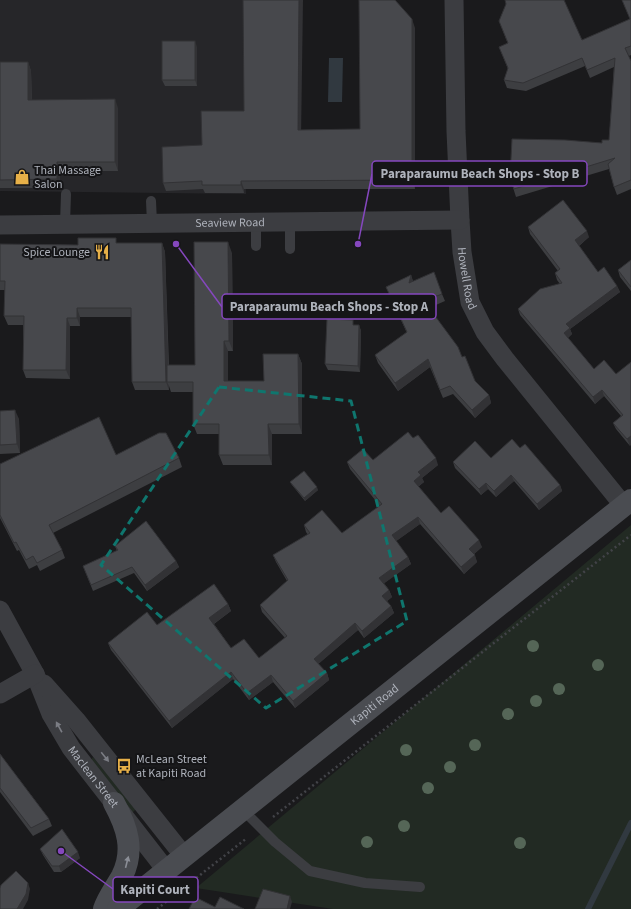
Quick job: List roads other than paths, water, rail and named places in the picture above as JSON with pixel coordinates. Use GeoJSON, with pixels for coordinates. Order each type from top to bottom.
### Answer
{"type":"FeatureCollection","features":[{"type":"Feature","properties":{"kind":"main road","name":"Kapiti Road"},"geometry":{"type":"LineString","coordinates":[[118,909],[627,503]]}},
{"type":"Feature","properties":{"kind":"main road"},"geometry":{"type":"LineString","coordinates":[[104,909],[123,874],[129,853],[127,831],[114,803]]}},
{"type":"Feature","properties":{"kind":"street","name":"Howell Road"},"geometry":{"type":"LineString","coordinates":[[454,0],[456,131],[460,220],[462,252],[470,302],[485,332],[627,503]]}},
{"type":"Feature","properties":{"kind":"street","name":"Seaview Road"},"geometry":{"type":"LineString","coordinates":[[0,224],[460,220]]}},
{"type":"Feature","properties":{"kind":"street","name":"Maclean Street"},"geometry":{"type":"LineString","coordinates":[[0,610],[35,674],[43,695],[60,730],[71,748],[166,870]]}},
{"type":"Feature","properties":{"kind":"street","name":"Maclean Street"},"geometry":{"type":"LineString","coordinates":[[35,674],[76,720],[184,856]]}},
{"type":"Feature","properties":{"kind":"street"},"geometry":{"type":"LineString","coordinates":[[0,694],[35,674]]}},
{"type":"Feature","properties":{"kind":"lane"},"geometry":{"type":"LineString","coordinates":[[66,194],[66,224]]}},
{"type":"Feature","properties":{"kind":"lane"},"geometry":{"type":"LineString","coordinates":[[151,202],[152,222]]}},
{"type":"Feature","properties":{"kind":"lane"},"geometry":{"type":"LineString","coordinates":[[256,222],[256,246]]}},
{"type":"Feature","properties":{"kind":"lane"},"geometry":{"type":"LineString","coordinates":[[290,222],[290,249]]}},
{"type":"Feature","properties":{"kind":"lane"},"geometry":{"type":"LineString","coordinates":[[243,810],[260,827],[310,870],[365,883],[420,887]]}},
{"type":"Feature","properties":{"kind":"waterway"},"geometry":{"type":"LineString","coordinates":[[588,909],[631,823]]}},
{"type":"Feature","properties":{"kind":"place","name":"Thai Massage Salon"},"geometry":{"type":"Point","coordinates":[22,177]}},
{"type":"Feature","properties":{"kind":"place","name":"Paraparaumu Beach Shops - Stop A"},"geometry":{"type":"Point","coordinates":[176,244]}},
{"type":"Feature","properties":{"kind":"place","name":"Paraparaumu Beach Shops - Stop B"},"geometry":{"type":"Point","coordinates":[358,244]}},
{"type":"Feature","properties":{"kind":"place","name":"Spice Lounge"},"geometry":{"type":"Point","coordinates":[102,252]}},
{"type":"Feature","properties":{"kind":"place","name":"McLean Street at Kapiti Road"},"geometry":{"type":"Point","coordinates":[124,766]}},
{"type":"Feature","properties":{"kind":"place","name":"Kapiti Court"},"geometry":{"type":"Point","coordinates":[61,851]}}]}
